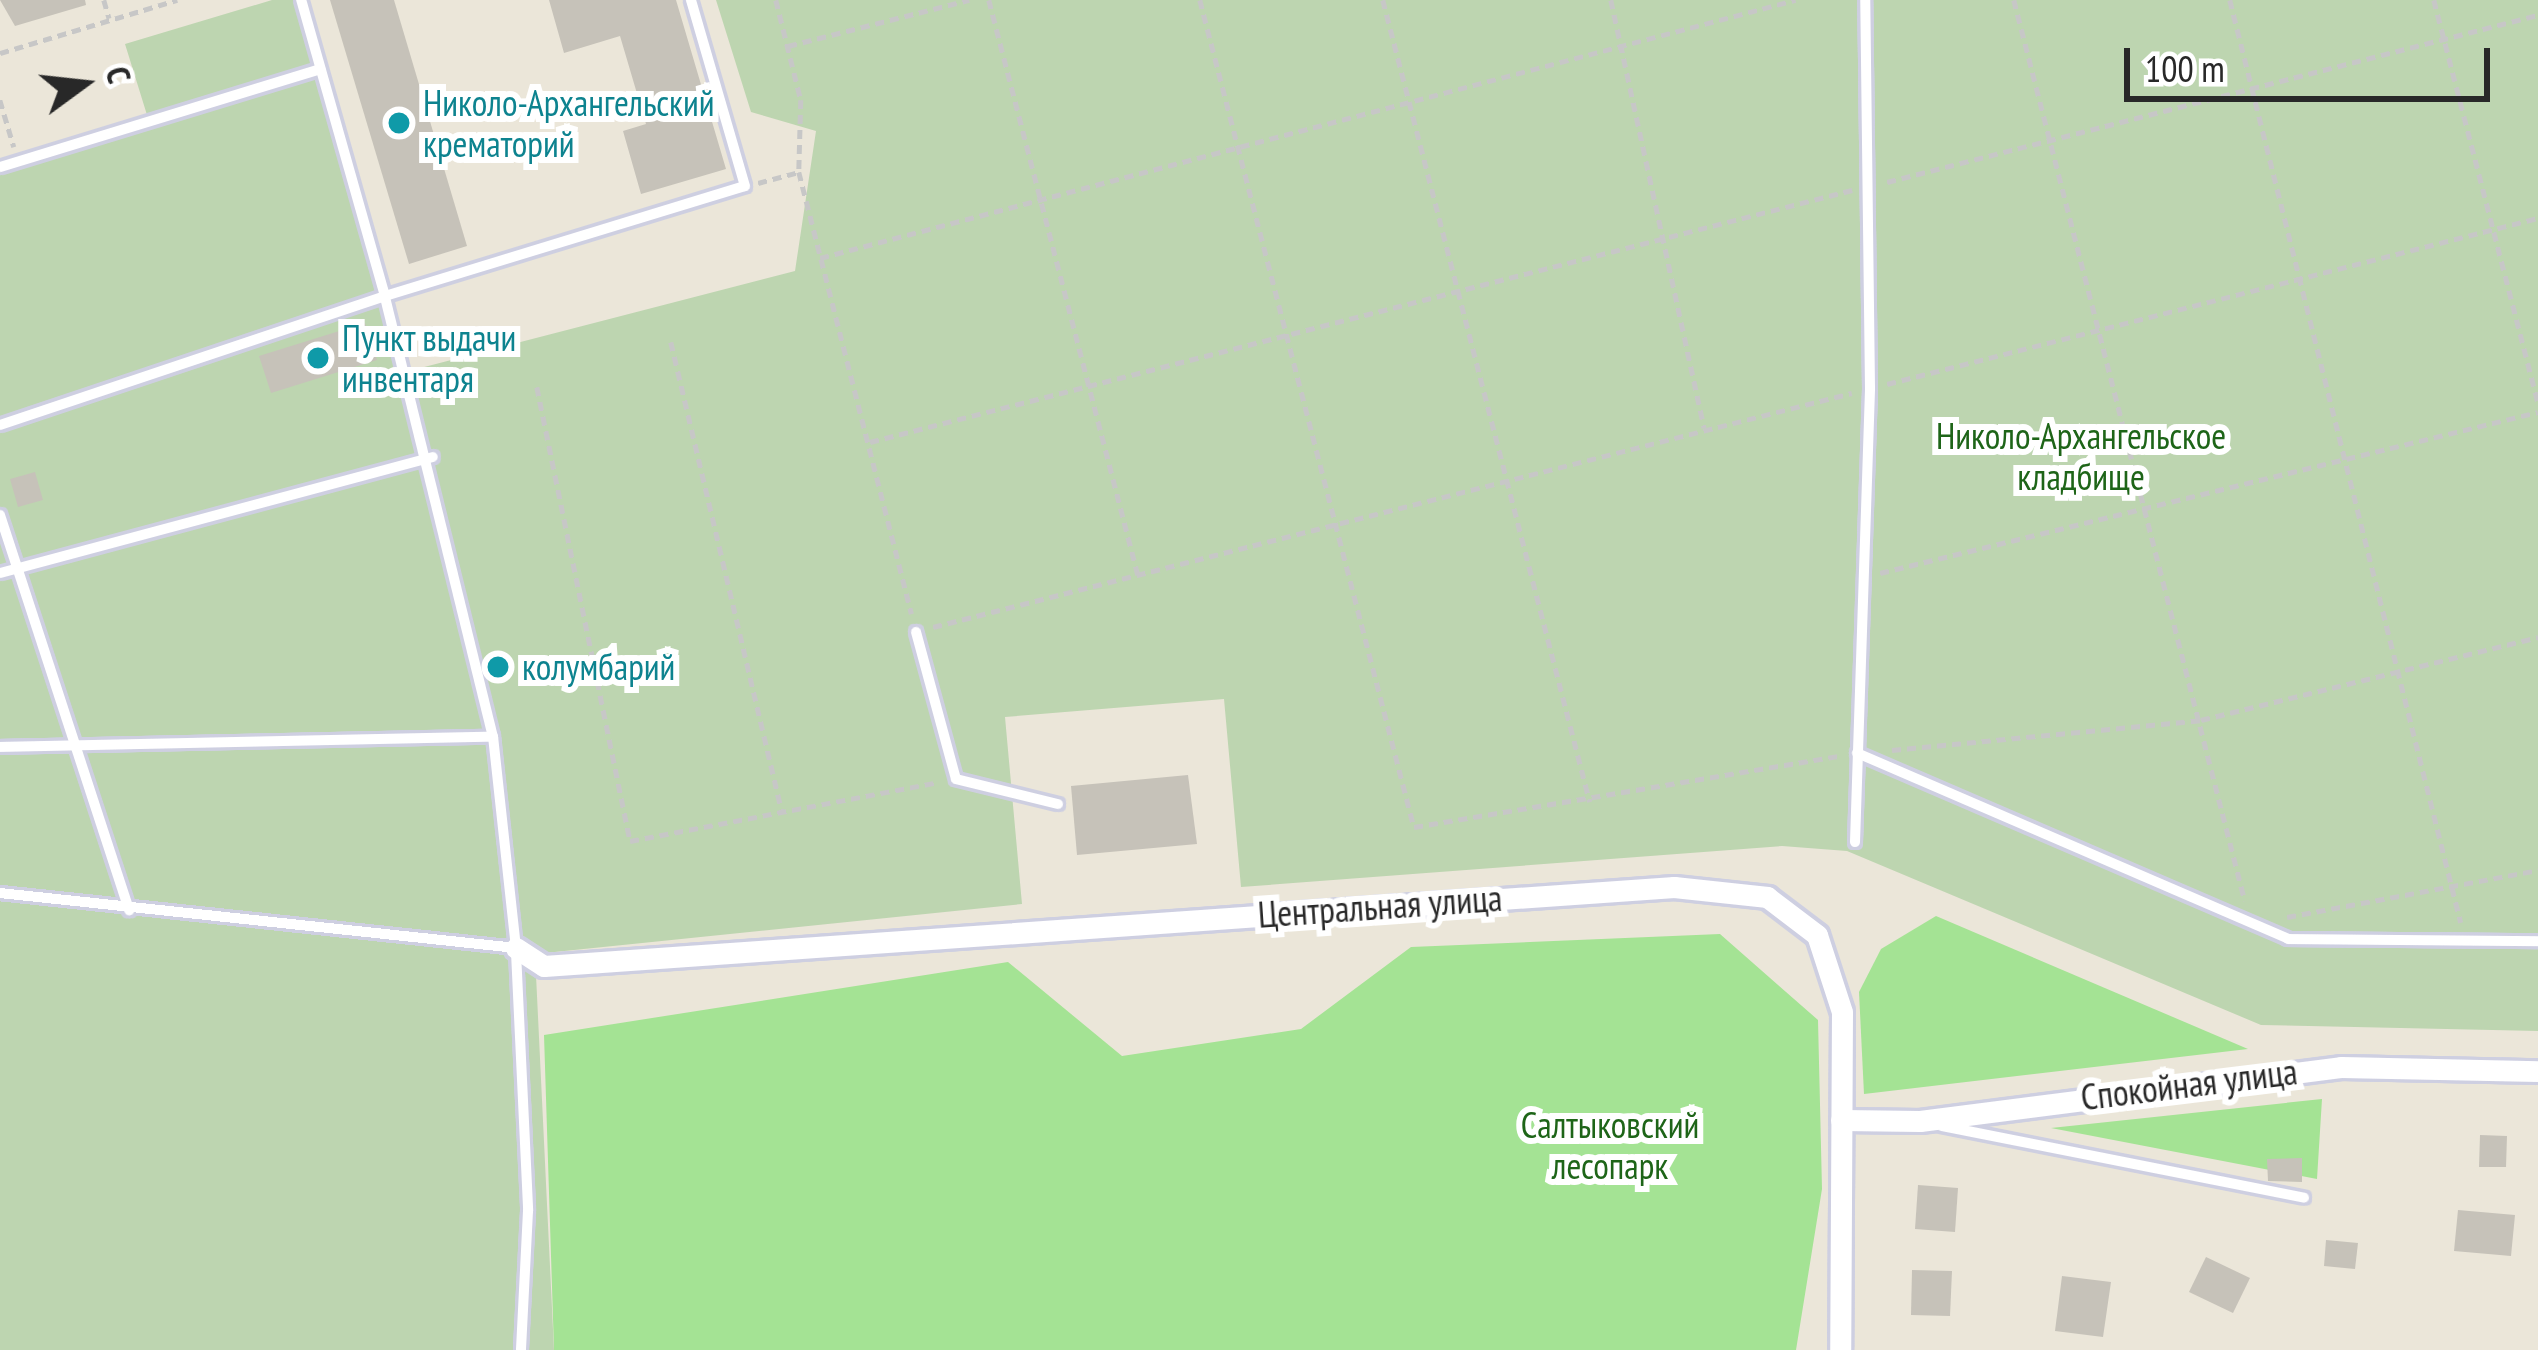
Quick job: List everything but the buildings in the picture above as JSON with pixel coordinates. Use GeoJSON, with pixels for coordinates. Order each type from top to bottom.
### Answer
{"type":"FeatureCollection","features":[{"type":"Feature","properties":{"kind":"street","name":"Центральная улица"},"geometry":{"type":"LineString","coordinates":[[516,948],[544,966],[1724,888],[1798,913],[1817,934],[1842,1012],[1840,1350]]}},
{"type":"Feature","properties":{"kind":"street","name":"Спокойная улица"},"geometry":{"type":"LineString","coordinates":[[1841,1120],[1920,1121],[2341,1067],[2538,1071]]}},
{"type":"Feature","properties":{"kind":"lane"},"geometry":{"type":"LineString","coordinates":[[301,0],[433,457],[493,737],[516,948],[528,1211],[521,1350]]}},
{"type":"Feature","properties":{"kind":"lane"},"geometry":{"type":"LineString","coordinates":[[0,425],[385,296],[745,186],[691,0]]}},
{"type":"Feature","properties":{"kind":"lane"},"geometry":{"type":"LineString","coordinates":[[1855,842],[1870,388],[1865,0]]}},
{"type":"Feature","properties":{"kind":"lane"},"geometry":{"type":"LineString","coordinates":[[0,167],[320,69]]}},
{"type":"Feature","properties":{"kind":"lane"},"geometry":{"type":"LineString","coordinates":[[0,573],[433,457]]}},
{"type":"Feature","properties":{"kind":"lane"},"geometry":{"type":"LineString","coordinates":[[0,514],[130,910]]}},
{"type":"Feature","properties":{"kind":"lane"},"geometry":{"type":"LineString","coordinates":[[916,632],[956,779],[1058,804]]}},
{"type":"Feature","properties":{"kind":"lane"},"geometry":{"type":"LineString","coordinates":[[0,746],[79,752],[493,737]]}},
{"type":"Feature","properties":{"kind":"lane"},"geometry":{"type":"LineString","coordinates":[[1857,753],[2288,939],[2538,941]]}},
{"type":"Feature","properties":{"kind":"lane"},"geometry":{"type":"LineString","coordinates":[[0,893],[516,948]]}},
{"type":"Feature","properties":{"kind":"lane"},"geometry":{"type":"LineString","coordinates":[[1920,1121],[2304,1198]]}},
{"type":"Feature","properties":{"kind":"path"},"geometry":{"type":"LineString","coordinates":[[104,0],[110,20]]}},
{"type":"Feature","properties":{"kind":"path"},"geometry":{"type":"LineString","coordinates":[[0,53],[177,0]]}},
{"type":"Feature","properties":{"kind":"path"},"geometry":{"type":"LineString","coordinates":[[776,0],[801,100],[799,172],[916,632],[2538,218]]}},
{"type":"Feature","properties":{"kind":"path"},"geometry":{"type":"LineString","coordinates":[[788,46],[969,0]]}},
{"type":"Feature","properties":{"kind":"path"},"geometry":{"type":"LineString","coordinates":[[989,0],[1085,387],[1138,575]]}},
{"type":"Feature","properties":{"kind":"path"},"geometry":{"type":"LineString","coordinates":[[1200,0],[1414,827],[1590,802],[1857,753],[2201,720],[2538,637]]}},
{"type":"Feature","properties":{"kind":"path"},"geometry":{"type":"LineString","coordinates":[[1383,0],[1590,802]]}},
{"type":"Feature","properties":{"kind":"path"},"geometry":{"type":"LineString","coordinates":[[1611,0],[1705,430]]}},
{"type":"Feature","properties":{"kind":"path"},"geometry":{"type":"LineString","coordinates":[[820,257],[1795,0]]}},
{"type":"Feature","properties":{"kind":"path"},"geometry":{"type":"LineString","coordinates":[[2014,0],[2104,328],[2251,923],[2454,893],[2538,870]]}},
{"type":"Feature","properties":{"kind":"path"},"geometry":{"type":"LineString","coordinates":[[2230,0],[2466,940]]}},
{"type":"Feature","properties":{"kind":"path"},"geometry":{"type":"LineString","coordinates":[[2434,0],[2538,403]]}},
{"type":"Feature","properties":{"kind":"path"},"geometry":{"type":"LineString","coordinates":[[868,442],[2538,15]]}},
{"type":"Feature","properties":{"kind":"path"},"geometry":{"type":"LineString","coordinates":[[0,100],[18,162]]}},
{"type":"Feature","properties":{"kind":"path"},"geometry":{"type":"LineString","coordinates":[[745,186],[799,172]]}},
{"type":"Feature","properties":{"kind":"path"},"geometry":{"type":"LineString","coordinates":[[670,342],[782,812]]}},
{"type":"Feature","properties":{"kind":"path"},"geometry":{"type":"LineString","coordinates":[[537,386],[630,841],[956,779]]}},
{"type":"Feature","properties":{"kind":"path"},"geometry":{"type":"LineString","coordinates":[[1863,577],[2538,412]]}},
{"type":"Feature","properties":{"kind":"green space","name":"Николо-Архангельское кладбище"},"geometry":{"type":"Polygon","coordinates":[[[272,0],[294,0],[405,372],[795,271],[816,131],[751,112],[716,0],[2538,0],[2538,1031],[2261,1025],[1847,851],[1782,846],[1241,887],[1224,699],[1005,717],[1022,904],[535,954],[554,1350],[0,1350],[0,160],[147,115],[125,44],[272,0]]]}},
{"type":"Feature","properties":{"kind":"green space"},"geometry":{"type":"Polygon","coordinates":[[[1936,916],[2248,1049],[1864,1094],[1859,992],[1881,949],[1936,916]]]}},
{"type":"Feature","properties":{"kind":"green space","name":"Салтыковский лесопарк"},"geometry":{"type":"Polygon","coordinates":[[[1720,934],[1818,1020],[1822,1189],[1796,1350],[554,1350],[544,1035],[1008,962],[1122,1056],[1301,1029],[1411,947],[1720,934]]]}},
{"type":"Feature","properties":{"kind":"green space"},"geometry":{"type":"Polygon","coordinates":[[[2322,1099],[2317,1179],[2051,1128],[2322,1099]]]}},
{"type":"Feature","properties":{"kind":"place","name":"Николо-Архангельский крематорий"},"geometry":{"type":"Point","coordinates":[399,123]}},
{"type":"Feature","properties":{"kind":"place","name":"Пункт выдачи инвентаря"},"geometry":{"type":"Point","coordinates":[318,358]}},
{"type":"Feature","properties":{"kind":"place","name":"колумбарий"},"geometry":{"type":"Point","coordinates":[498,667]}}]}
